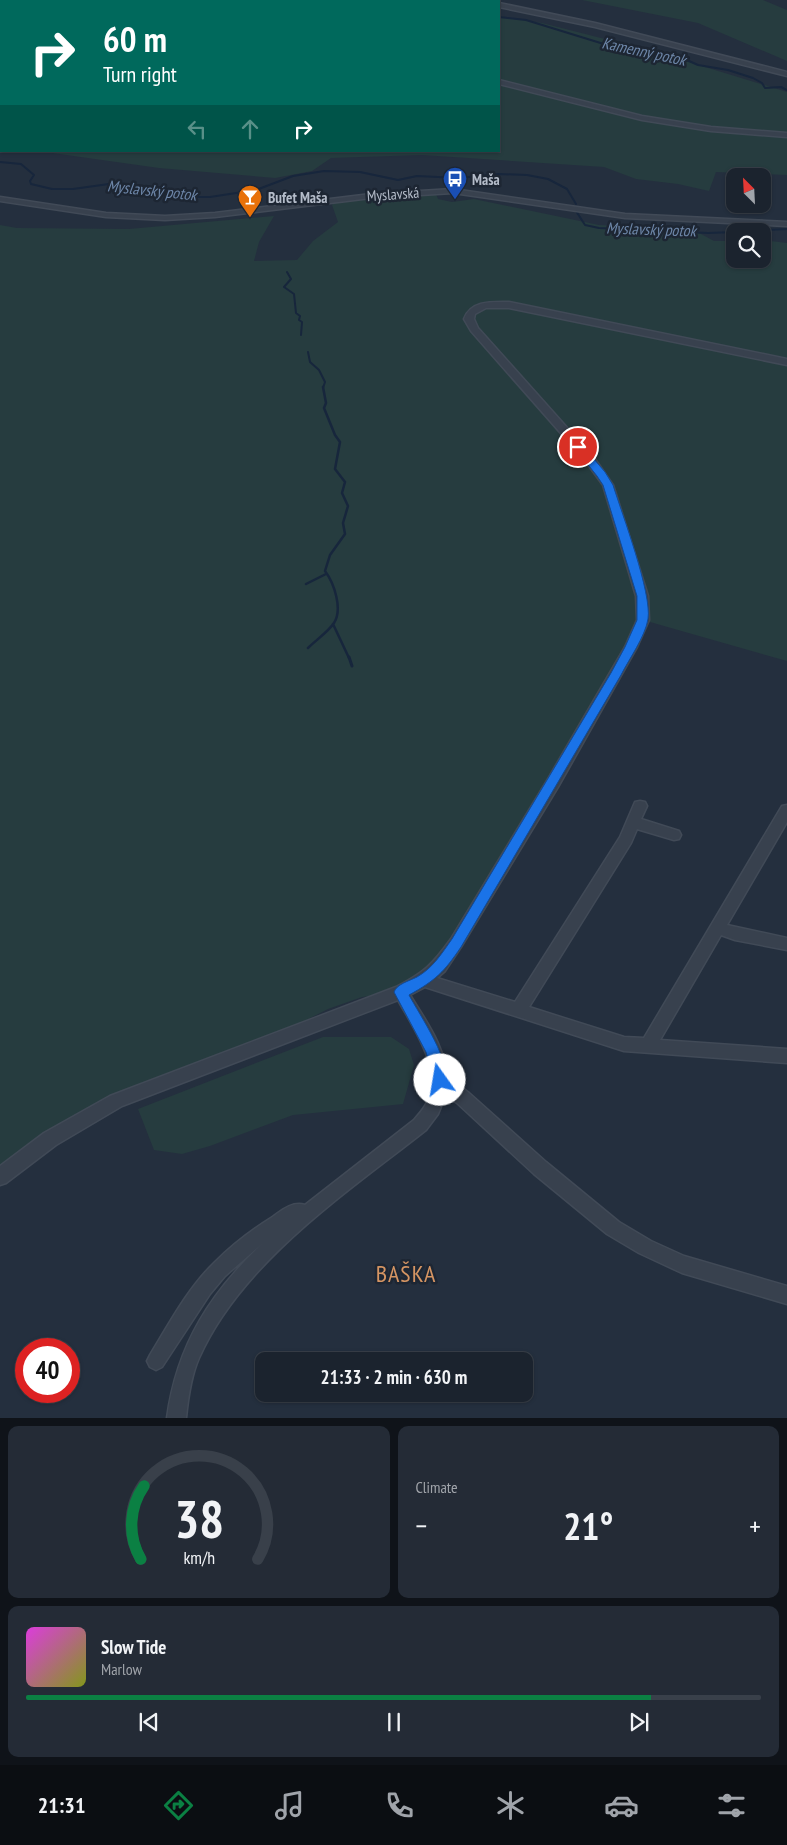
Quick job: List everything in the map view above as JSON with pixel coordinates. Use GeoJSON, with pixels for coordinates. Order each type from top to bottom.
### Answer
{"type":"FeatureCollection","features":[{"type":"Feature","properties":{"kind":"street"},"geometry":{"type":"LineString","coordinates":[[500,4],[595,25],[787,74]]}},
{"type":"Feature","properties":{"kind":"street"},"geometry":{"type":"LineString","coordinates":[[500,82],[642,118],[711,129],[787,135]]}},
{"type":"Feature","properties":{"kind":"street","name":"Myslavská"},"geometry":{"type":"LineString","coordinates":[[0,199],[106,215],[165,218],[215,215],[371,196],[454,191],[625,216],[787,224]]}},
{"type":"Feature","properties":{"kind":"street"},"geometry":{"type":"LineString","coordinates":[[0,1177],[50,1139],[116,1101],[400,992],[424,980],[440,966],[456,943],[553,783],[631,647],[644,612],[642,596],[612,498],[602,474],[474,329],[469,319],[471,313],[484,305],[509,305],[787,362]]}},
{"type":"Feature","properties":{"kind":"street"},"geometry":{"type":"LineString","coordinates":[[518,1011],[626,839],[640,806]]}},
{"type":"Feature","properties":{"kind":"street"},"geometry":{"type":"LineString","coordinates":[[646,1047],[719,928],[787,810]]}},
{"type":"Feature","properties":{"kind":"street"},"geometry":{"type":"LineString","coordinates":[[633,822],[674,835]]}},
{"type":"Feature","properties":{"kind":"street"},"geometry":{"type":"LineString","coordinates":[[719,928],[735,934],[787,944]]}},
{"type":"Feature","properties":{"kind":"street"},"geometry":{"type":"LineString","coordinates":[[424,980],[624,1044],[787,1056]]}},
{"type":"Feature","properties":{"kind":"street"},"geometry":{"type":"LineString","coordinates":[[176,1418],[180,1392],[191,1354],[205,1326],[232,1288],[267,1251],[308,1215],[420,1125],[433,1108],[440,1089],[436,1060],[400,992]]}},
{"type":"Feature","properties":{"kind":"street"},"geometry":{"type":"LineString","coordinates":[[440,1089],[455,1092],[463,1098],[571,1195],[613,1228],[645,1247],[682,1264],[787,1295]]}},
{"type":"Feature","properties":{"kind":"street"},"geometry":{"type":"LineString","coordinates":[[156,1361],[204,1288],[237,1253],[293,1213],[300,1212],[308,1215]]}},
{"type":"Feature","properties":{"kind":"green space"},"geometry":{"type":"Polygon","coordinates":[[[582,0],[763,0],[787,10],[787,61],[698,23],[582,0]]]}},
{"type":"Feature","properties":{"kind":"green space"},"geometry":{"type":"Polygon","coordinates":[[[500,16],[542,23],[656,52],[787,92],[787,175],[771,174],[771,168],[726,168],[726,172],[716,172],[709,191],[678,184],[636,179],[604,167],[422,155],[331,158],[312,171],[275,178],[159,168],[45,152],[500,152],[500,16]]]}},
{"type":"Feature","properties":{"kind":"green space"},"geometry":{"type":"Polygon","coordinates":[[[434,189],[438,199],[452,202],[474,199],[599,225],[675,228],[701,234],[714,241],[726,241],[726,268],[771,268],[771,241],[787,243],[787,661],[643,620],[440,967],[401,992],[362,997],[328,1009],[235,1056],[153,1086],[0,1177],[0,225],[17,228],[129,229],[274,216],[259,242],[254,261],[297,260],[313,241],[338,222],[332,205],[339,197],[434,189]]]}},
{"type":"Feature","properties":{"kind":"green space"},"geometry":{"type":"Polygon","coordinates":[[[323,1037],[391,1037],[409,1049],[414,1065],[403,1104],[293,1115],[210,1146],[182,1154],[154,1150],[138,1109],[323,1037]]]}},
{"type":"Feature","properties":{"kind":"waterway","name":"Kamenný potok"},"geometry":{"type":"LineString","coordinates":[[500,17],[526,20],[620,49],[680,57],[698,65],[728,70],[753,78],[762,83],[765,88],[781,87],[787,90]]}},
{"type":"Feature","properties":{"kind":"waterway","name":"Myslavský potok"},"geometry":{"type":"LineString","coordinates":[[0,162],[21,164],[34,175],[30,181],[31,184],[52,189],[73,189],[116,183],[141,186],[193,197],[210,197],[256,190],[293,176],[324,171],[360,172],[398,180],[417,176],[459,178],[499,174],[527,175],[548,179],[567,189],[576,204]]}},
{"type":"Feature","properties":{"kind":"waterway","name":"Myslavský potok"},"geometry":{"type":"LineString","coordinates":[[576,211],[585,225],[599,228],[726,232]]}},
{"type":"Feature","properties":{"kind":"waterway","name":"Myslavský potok"},"geometry":{"type":"LineString","coordinates":[[771,230],[787,229]]}},
{"type":"Feature","properties":{"kind":"waterway"},"geometry":{"type":"LineString","coordinates":[[287,272],[291,279],[284,287],[294,294],[296,313],[300,316],[299,320],[302,322],[301,335]]}},
{"type":"Feature","properties":{"kind":"waterway"},"geometry":{"type":"LineString","coordinates":[[308,352],[310,362],[319,370],[325,382],[323,388]]}},
{"type":"Feature","properties":{"kind":"waterway"},"geometry":{"type":"LineString","coordinates":[[323,388],[326,403],[324,408],[335,435],[340,442],[335,469],[345,482],[342,493],[348,506],[343,523],[345,534],[330,555],[325,571],[336,596],[338,611],[333,624]]}},
{"type":"Feature","properties":{"kind":"waterway"},"geometry":{"type":"LineString","coordinates":[[306,584],[326,574]]}},
{"type":"Feature","properties":{"kind":"waterway"},"geometry":{"type":"LineString","coordinates":[[308,648],[333,624]]}},
{"type":"Feature","properties":{"kind":"waterway"},"geometry":{"type":"LineString","coordinates":[[333,624],[349,658]]}},
{"type":"Feature","properties":{"kind":"waterway"},"geometry":{"type":"LineString","coordinates":[[349,657],[352,666]]}},
{"type":"Feature","properties":{"kind":"place","name":"Maša"},"geometry":{"type":"Point","coordinates":[455,200]}},
{"type":"Feature","properties":{"kind":"place","name":"Bufet Maša"},"geometry":{"type":"Point","coordinates":[250,218]}},
{"type":"Feature","properties":{"kind":"district","name":"BAŠKA"},"geometry":{"type":"Point","coordinates":[406,1273]}},
{"type":"Feature","properties":{"kind":"route"},"geometry":{"type":"LineString","coordinates":[[440,1080],[438,1066],[432,1050],[400,992],[424,980],[440,966],[456,943],[553,783],[631,647],[644,612],[642,596],[608,485],[602,474],[578,447]]}}]}
